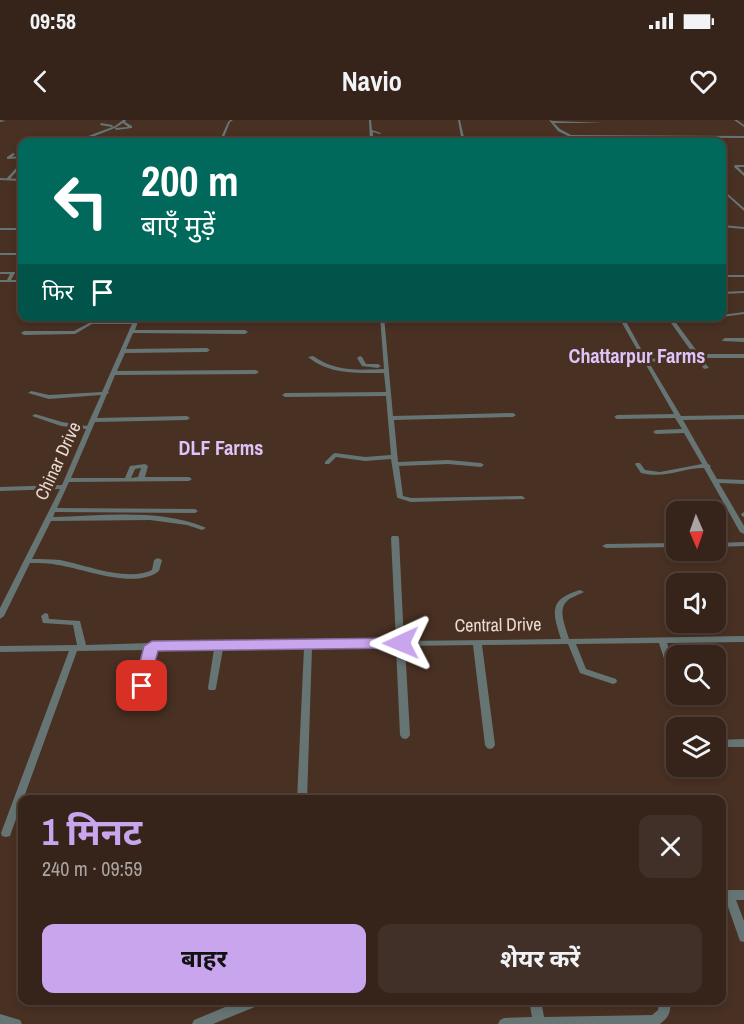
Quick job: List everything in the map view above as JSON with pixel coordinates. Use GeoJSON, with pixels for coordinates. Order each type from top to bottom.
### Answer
{"type":"FeatureCollection","features":[{"type":"Feature","properties":{"kind":"street"},"geometry":{"type":"LineString","coordinates":[[222,138],[232,120]]}},
{"type":"Feature","properties":{"kind":"street"},"geometry":{"type":"LineString","coordinates":[[370,120],[372,138]]}},
{"type":"Feature","properties":{"kind":"street"},"geometry":{"type":"LineString","coordinates":[[459,120],[463,138]]}},
{"type":"Feature","properties":{"kind":"street"},"geometry":{"type":"LineString","coordinates":[[735,120],[744,126]]}},
{"type":"Feature","properties":{"kind":"street"},"geometry":{"type":"LineString","coordinates":[[0,121],[5,121]]}},
{"type":"Feature","properties":{"kind":"street"},"geometry":{"type":"LineString","coordinates":[[86,138],[110,129],[117,127],[124,121],[131,127],[110,129]]}},
{"type":"Feature","properties":{"kind":"street"},"geometry":{"type":"LineString","coordinates":[[551,121],[603,123]]}},
{"type":"Feature","properties":{"kind":"street"},"geometry":{"type":"LineString","coordinates":[[551,121],[570,136],[744,137]]}},
{"type":"Feature","properties":{"kind":"street"},"geometry":{"type":"LineString","coordinates":[[101,124],[117,127]]}},
{"type":"Feature","properties":{"kind":"street"},"geometry":{"type":"LineString","coordinates":[[371,131],[380,133]]}},
{"type":"Feature","properties":{"kind":"street"},"geometry":{"type":"LineString","coordinates":[[13,154],[8,157],[18,157]]}},
{"type":"Feature","properties":{"kind":"street"},"geometry":{"type":"LineString","coordinates":[[744,166],[735,167],[744,175]]}},
{"type":"Feature","properties":{"kind":"street"},"geometry":{"type":"LineString","coordinates":[[8,179],[18,168]]}},
{"type":"Feature","properties":{"kind":"street"},"geometry":{"type":"LineString","coordinates":[[0,179],[18,180]]}},
{"type":"Feature","properties":{"kind":"street"},"geometry":{"type":"LineString","coordinates":[[0,179],[18,181]]}},
{"type":"Feature","properties":{"kind":"street"},"geometry":{"type":"LineString","coordinates":[[726,194],[744,210]]}},
{"type":"Feature","properties":{"kind":"street"},"geometry":{"type":"LineString","coordinates":[[726,227],[744,228]]}},
{"type":"Feature","properties":{"kind":"street"},"geometry":{"type":"LineString","coordinates":[[0,229],[18,229]]}},
{"type":"Feature","properties":{"kind":"street"},"geometry":{"type":"LineString","coordinates":[[0,254],[18,254]]}},
{"type":"Feature","properties":{"kind":"street"},"geometry":{"type":"LineString","coordinates":[[0,273],[13,273],[8,281]]}},
{"type":"Feature","properties":{"kind":"street"},"geometry":{"type":"LineString","coordinates":[[726,276],[744,276]]}},
{"type":"Feature","properties":{"kind":"street"},"geometry":{"type":"LineString","coordinates":[[732,276],[739,283]]}},
{"type":"Feature","properties":{"kind":"street"},"geometry":{"type":"LineString","coordinates":[[0,281],[16,281],[18,278]]}},
{"type":"Feature","properties":{"kind":"street"},"geometry":{"type":"LineString","coordinates":[[726,292],[744,292]]}},
{"type":"Feature","properties":{"kind":"street"},"geometry":{"type":"LineString","coordinates":[[726,316],[744,314]]}},
{"type":"Feature","properties":{"kind":"street"},"geometry":{"type":"LineString","coordinates":[[24,333],[75,332],[91,323],[122,321]]}},
{"type":"Feature","properties":{"kind":"street","name":"Chinar Drive"},"geometry":{"type":"LineString","coordinates":[[0,616],[65,484],[137,321]]}},
{"type":"Feature","properties":{"kind":"street"},"geometry":{"type":"LineString","coordinates":[[382,321],[398,493],[404,499],[522,498]]}},
{"type":"Feature","properties":{"kind":"street"},"geometry":{"type":"LineString","coordinates":[[623,321],[717,481],[744,532]]}},
{"type":"Feature","properties":{"kind":"street"},"geometry":{"type":"LineString","coordinates":[[672,321],[706,368]]}},
{"type":"Feature","properties":{"kind":"street"},"geometry":{"type":"LineString","coordinates":[[132,332],[245,332]]}},
{"type":"Feature","properties":{"kind":"street"},"geometry":{"type":"LineString","coordinates":[[725,340],[744,340]]}},
{"type":"Feature","properties":{"kind":"street"},"geometry":{"type":"LineString","coordinates":[[124,351],[207,350]]}},
{"type":"Feature","properties":{"kind":"street"},"geometry":{"type":"LineString","coordinates":[[645,359],[676,362],[679,360],[677,356]]}},
{"type":"Feature","properties":{"kind":"street"},"geometry":{"type":"LineString","coordinates":[[697,356],[744,356]]}},
{"type":"Feature","properties":{"kind":"street"},"geometry":{"type":"LineString","coordinates":[[310,357],[324,368],[335,370],[386,368]]}},
{"type":"Feature","properties":{"kind":"street"},"geometry":{"type":"LineString","coordinates":[[360,358],[364,365],[386,368]]}},
{"type":"Feature","properties":{"kind":"street"},"geometry":{"type":"LineString","coordinates":[[114,373],[256,372]]}},
{"type":"Feature","properties":{"kind":"street"},"geometry":{"type":"LineString","coordinates":[[31,393],[49,397],[106,393]]}},
{"type":"Feature","properties":{"kind":"street"},"geometry":{"type":"LineString","coordinates":[[285,395],[388,394]]}},
{"type":"Feature","properties":{"kind":"street"},"geometry":{"type":"LineString","coordinates":[[390,421],[513,415]]}},
{"type":"Feature","properties":{"kind":"street"},"geometry":{"type":"LineString","coordinates":[[35,416],[61,424],[90,428]]}},
{"type":"Feature","properties":{"kind":"street"},"geometry":{"type":"LineString","coordinates":[[617,417],[744,417]]}},
{"type":"Feature","properties":{"kind":"street"},"geometry":{"type":"LineString","coordinates":[[94,420],[187,418]]}},
{"type":"Feature","properties":{"kind":"street"},"geometry":{"type":"LineString","coordinates":[[656,432],[687,431]]}},
{"type":"Feature","properties":{"kind":"street"},"geometry":{"type":"LineString","coordinates":[[327,463],[335,455],[365,459],[481,465]]}},
{"type":"Feature","properties":{"kind":"street"},"geometry":{"type":"LineString","coordinates":[[639,464],[643,472],[649,473],[677,472],[693,465],[708,466]]}},
{"type":"Feature","properties":{"kind":"street"},"geometry":{"type":"LineString","coordinates":[[127,480],[132,467],[144,465],[141,480]]}},
{"type":"Feature","properties":{"kind":"street"},"geometry":{"type":"LineString","coordinates":[[0,489],[127,480],[189,479]]}},
{"type":"Feature","properties":{"kind":"street"},"geometry":{"type":"LineString","coordinates":[[717,481],[744,482]]}},
{"type":"Feature","properties":{"kind":"street"},"geometry":{"type":"LineString","coordinates":[[52,510],[195,511]]}},
{"type":"Feature","properties":{"kind":"street"},"geometry":{"type":"LineString","coordinates":[[48,519],[170,519],[192,522],[202,528]]}},
{"type":"Feature","properties":{"kind":"street"},"geometry":{"type":"LineString","coordinates":[[395,538],[405,735]]}},
{"type":"Feature","properties":{"kind":"street"},"geometry":{"type":"LineString","coordinates":[[726,544],[744,544]]}},
{"type":"Feature","properties":{"kind":"street"},"geometry":{"type":"LineString","coordinates":[[606,546],[666,545]]}},
{"type":"Feature","properties":{"kind":"street"},"geometry":{"type":"LineString","coordinates":[[28,561],[56,562],[107,574],[148,575],[155,571],[158,560]]}},
{"type":"Feature","properties":{"kind":"street"},"geometry":{"type":"LineString","coordinates":[[580,592],[565,597],[558,610],[568,641],[583,671],[613,681]]}},
{"type":"Feature","properties":{"kind":"street"},"geometry":{"type":"LineString","coordinates":[[21,795],[78,648],[79,624],[46,621],[45,616]]}},
{"type":"Feature","properties":{"kind":"street","name":"Central Drive"},"geometry":{"type":"LineString","coordinates":[[0,649],[744,639]]}},
{"type":"Feature","properties":{"kind":"street"},"geometry":{"type":"LineString","coordinates":[[662,640],[666,652]]}},
{"type":"Feature","properties":{"kind":"street"},"geometry":{"type":"LineString","coordinates":[[477,642],[490,745]]}},
{"type":"Feature","properties":{"kind":"street"},"geometry":{"type":"LineString","coordinates":[[302,795],[308,644]]}},
{"type":"Feature","properties":{"kind":"street"},"geometry":{"type":"LineString","coordinates":[[212,688],[219,645]]}},
{"type":"Feature","properties":{"kind":"street"},"geometry":{"type":"LineString","coordinates":[[137,706],[152,646]]}},
{"type":"Feature","properties":{"kind":"street"},"geometry":{"type":"LineString","coordinates":[[726,744],[744,743]]}},
{"type":"Feature","properties":{"kind":"street"},"geometry":{"type":"LineString","coordinates":[[6,833],[18,802]]}},
{"type":"Feature","properties":{"kind":"street"},"geometry":{"type":"LineString","coordinates":[[726,896],[744,895]]}},
{"type":"Feature","properties":{"kind":"street"},"geometry":{"type":"LineString","coordinates":[[726,898],[744,937]]}},
{"type":"Feature","properties":{"kind":"street"},"geometry":{"type":"LineString","coordinates":[[198,1024],[246,1005]]}},
{"type":"Feature","properties":{"kind":"street"},"geometry":{"type":"LineString","coordinates":[[536,1005],[539,1023]]}},
{"type":"Feature","properties":{"kind":"street"},"geometry":{"type":"LineString","coordinates":[[504,1024],[654,1021],[664,1013],[665,1005]]}},
{"type":"Feature","properties":{"kind":"street"},"geometry":{"type":"LineString","coordinates":[[0,1020],[16,1024]]}},
{"type":"Feature","properties":{"kind":"district","name":"Chattarpur Farms"},"geometry":{"type":"Point","coordinates":[637,356]}},
{"type":"Feature","properties":{"kind":"district","name":"DLF Farms"},"geometry":{"type":"Point","coordinates":[221,448]}},
{"type":"Feature","properties":{"kind":"route"},"geometry":{"type":"LineString","coordinates":[[142,686],[152,646],[401,643]]}}]}
